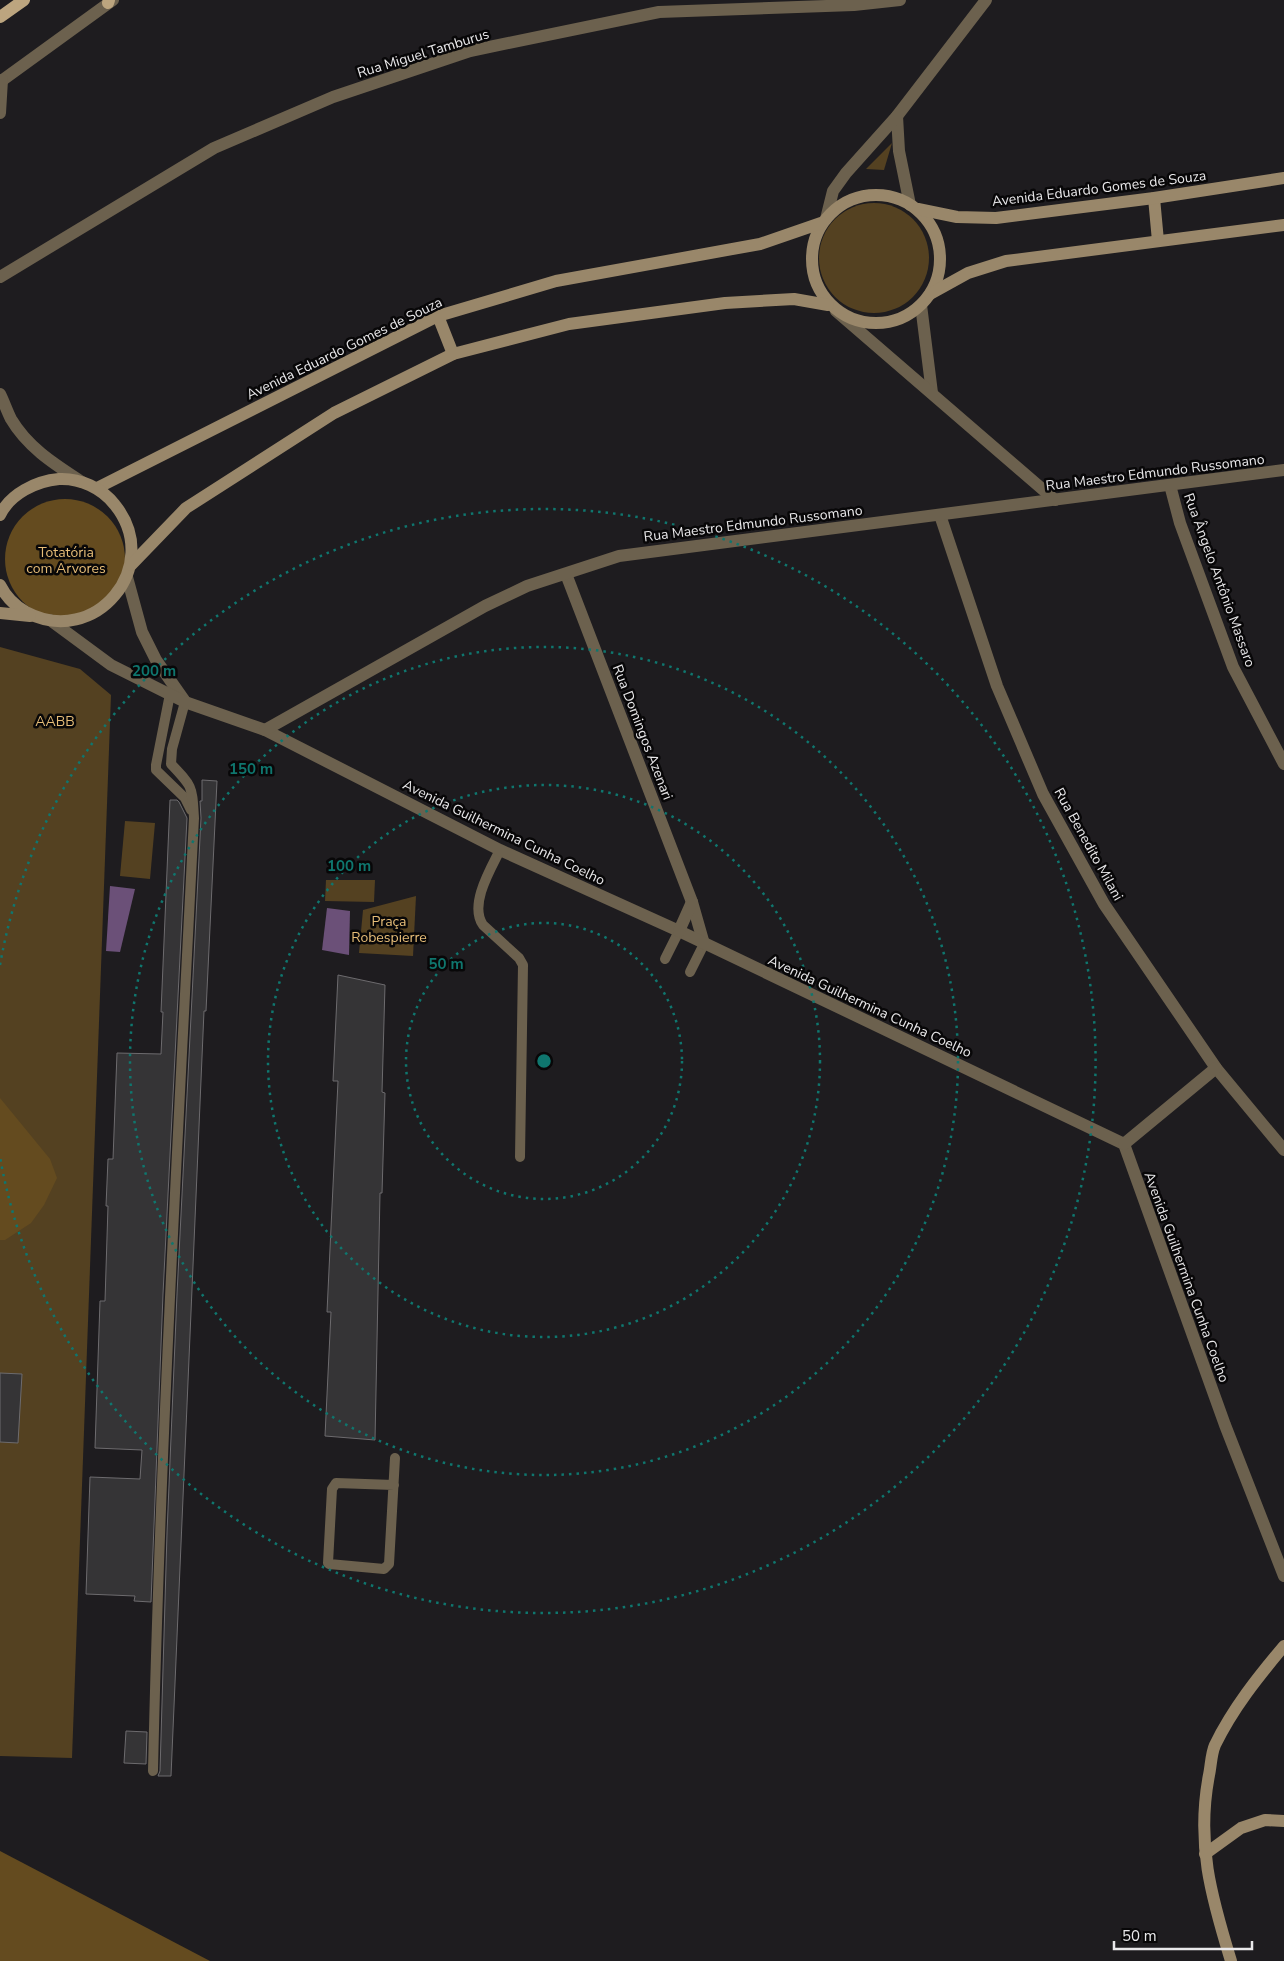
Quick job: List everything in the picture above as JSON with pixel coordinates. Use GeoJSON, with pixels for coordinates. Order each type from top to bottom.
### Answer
{"type":"FeatureCollection","features":[{"type":"Feature","properties":{"kind":"main road"},"geometry":{"type":"LineString","coordinates":[[0,18],[24,0]]}},
{"type":"Feature","properties":{"kind":"street","name":"Rua Miguel Tamburus"},"geometry":{"type":"LineString","coordinates":[[0,278],[214,148],[333,96],[470,51],[657,6],[900,0]]}},
{"type":"Feature","properties":{"kind":"street"},"geometry":{"type":"LineString","coordinates":[[986,0],[897,116],[846,173],[833,191],[811,251],[813,280],[832,308],[1055,500]]}},
{"type":"Feature","properties":{"kind":"street"},"geometry":{"type":"LineString","coordinates":[[0,113],[1,81],[110,1]]}},
{"type":"Feature","properties":{"kind":"street"},"geometry":{"type":"LineString","coordinates":[[897,116],[899,151],[914,207]]}},
{"type":"Feature","properties":{"kind":"street","name":"Avenida Eduardo Gomes de Souza"},"geometry":{"type":"LineString","coordinates":[[914,207],[957,217],[996,218],[1154,198],[1284,178]]}},
{"type":"Feature","properties":{"kind":"street"},"geometry":{"type":"LineString","coordinates":[[0,613],[50,620],[74,620],[96,612],[114,597],[129,571],[186,508],[334,414],[453,354],[569,324],[724,303],[794,299],[832,308],[854,321],[876,324],[897,321],[921,305],[930,294],[939,272],[940,249],[932,227],[914,207],[899,198],[877,194],[856,197],[836,208],[823,221]]}},
{"type":"Feature","properties":{"kind":"street"},"geometry":{"type":"LineString","coordinates":[[1154,198],[1158,241]]}},
{"type":"Feature","properties":{"kind":"street","name":"Avenida Eduardo Gomes de Souza"},"geometry":{"type":"LineString","coordinates":[[97,488],[438,316],[556,281],[760,244],[823,221]]}},
{"type":"Feature","properties":{"kind":"street"},"geometry":{"type":"LineString","coordinates":[[930,294],[968,273],[1006,261],[1284,225]]}},
{"type":"Feature","properties":{"kind":"street"},"geometry":{"type":"LineString","coordinates":[[921,305],[932,393]]}},
{"type":"Feature","properties":{"kind":"street"},"geometry":{"type":"LineString","coordinates":[[438,316],[453,354]]}},
{"type":"Feature","properties":{"kind":"street"},"geometry":{"type":"LineString","coordinates":[[0,394],[12,420],[26,439],[46,458],[82,482],[97,488],[111,499],[122,513],[130,530],[132,547],[129,571],[142,632],[156,660],[185,702]]}},
{"type":"Feature","properties":{"kind":"street","name":"Rua Maestro Edmundo Russomano"},"geometry":{"type":"LineString","coordinates":[[264,730],[485,606],[527,586],[619,556],[1284,470]]}},
{"type":"Feature","properties":{"kind":"street"},"geometry":{"type":"LineString","coordinates":[[0,516],[2,510],[18,494],[38,483],[60,479],[82,482]]}},
{"type":"Feature","properties":{"kind":"street","name":"Rua Ângelo Antônio Massaro"},"geometry":{"type":"LineString","coordinates":[[1170,485],[1180,523],[1233,667],[1284,764]]}},
{"type":"Feature","properties":{"kind":"street","name":"Rua Benedito Milani"},"geometry":{"type":"LineString","coordinates":[[940,515],[997,686],[1043,794],[1104,904],[1216,1068],[1284,1150]]}},
{"type":"Feature","properties":{"kind":"street","name":"Rua Domingos Azenari"},"geometry":{"type":"LineString","coordinates":[[566,574],[692,902],[704,944]]}},
{"type":"Feature","properties":{"kind":"street"},"geometry":{"type":"LineString","coordinates":[[0,585],[18,607],[37,617]]}},
{"type":"Feature","properties":{"kind":"street","name":"Avenida Guilhermina Cunha Coelho"},"geometry":{"type":"LineString","coordinates":[[50,620],[111,665],[185,702],[264,730],[500,850],[679,932],[1124,1144],[1225,1425],[1284,1576]]}},
{"type":"Feature","properties":{"kind":"street"},"geometry":{"type":"LineString","coordinates":[[679,932],[692,902]]}},
{"type":"Feature","properties":{"kind":"street"},"geometry":{"type":"LineString","coordinates":[[1124,1144],[1216,1068]]}},
{"type":"Feature","properties":{"kind":"street"},"geometry":{"type":"LineString","coordinates":[[1231,1961],[1212,1901],[1205,1854],[1204,1802],[1214,1747],[1246,1692],[1284,1646]]}},
{"type":"Feature","properties":{"kind":"street"},"geometry":{"type":"LineString","coordinates":[[1205,1854],[1241,1828],[1265,1820],[1284,1822]]}},
{"type":"Feature","properties":{"kind":"lane"},"geometry":{"type":"LineString","coordinates":[[170,694],[156,770],[185,798],[194,818]]}},
{"type":"Feature","properties":{"kind":"lane"},"geometry":{"type":"LineString","coordinates":[[154,1771],[156,1635],[167,1359],[194,818],[192,790],[171,764],[172,749],[185,702]]}},
{"type":"Feature","properties":{"kind":"lane"},"geometry":{"type":"LineString","coordinates":[[500,850],[485,879],[477,912],[483,925],[519,958],[523,965],[520,1157]]}},
{"type":"Feature","properties":{"kind":"lane"},"geometry":{"type":"LineString","coordinates":[[665,959],[679,932]]}},
{"type":"Feature","properties":{"kind":"lane"},"geometry":{"type":"LineString","coordinates":[[690,972],[704,944]]}},
{"type":"Feature","properties":{"kind":"lane"},"geometry":{"type":"LineString","coordinates":[[394,1485],[336,1483],[334,1485],[330,1507],[329,1564],[384,1569],[389,1564],[394,1485],[395,1458]]}},
{"type":"Feature","properties":{"kind":"green space"},"geometry":{"type":"Polygon","coordinates":[[[892,143],[884,170],[866,169],[892,143]]]}},
{"type":"Feature","properties":{"kind":"green space"},"geometry":{"type":"Polygon","coordinates":[[[874,203],[895,207],[913,219],[925,237],[929,258],[925,279],[913,297],[895,309],[874,313],[853,309],[835,297],[823,279],[819,258],[823,237],[835,219],[853,207],[874,203]]]}},
{"type":"Feature","properties":{"kind":"green space","name":"Totatória com Arvores"},"geometry":{"type":"Polygon","coordinates":[[[65,499],[77,500],[88,504],[98,509],[107,517],[115,526],[120,536],[124,547],[124,571],[120,582],[115,592],[107,601],[98,609],[88,614],[77,618],[65,619],[53,618],[42,614],[32,609],[23,601],[15,592],[10,582],[6,571],[5,559],[6,547],[10,536],[15,526],[23,517],[32,509],[42,504],[53,500],[65,499]]]}},
{"type":"Feature","properties":{"kind":"green space","name":"AABB"},"geometry":{"type":"Polygon","coordinates":[[[0,647],[80,669],[111,695],[72,1758],[0,1756],[0,647]]]}},
{"type":"Feature","properties":{"kind":"green space"},"geometry":{"type":"Polygon","coordinates":[[[125,821],[155,823],[150,879],[120,876],[125,821]]]}},
{"type":"Feature","properties":{"kind":"green space"},"geometry":{"type":"Polygon","coordinates":[[[326,880],[375,880],[374,902],[325,901],[326,880]]]}},
{"type":"Feature","properties":{"kind":"green space","name":"Praça Robespierre"},"geometry":{"type":"Polygon","coordinates":[[[416,896],[413,956],[359,953],[363,910],[416,896]]]}},
{"type":"Feature","properties":{"kind":"green space"},"geometry":{"type":"Polygon","coordinates":[[[0,1098],[50,1159],[57,1178],[44,1205],[31,1223],[5,1240],[0,1240],[0,1098]]]}},
{"type":"Feature","properties":{"kind":"green space"},"geometry":{"type":"Polygon","coordinates":[[[0,1851],[210,1961],[0,1961],[0,1851]]]}},
{"type":"Feature","properties":{"kind":"shaded area"},"geometry":{"type":"Polygon","coordinates":[[[110,886],[135,889],[120,952],[106,951],[110,886]]]}},
{"type":"Feature","properties":{"kind":"shaded area"},"geometry":{"type":"Polygon","coordinates":[[[327,908],[350,911],[349,955],[322,950],[327,908]]]}},
{"type":"Feature","properties":{"kind":"building"},"geometry":{"type":"Polygon","coordinates":[[[202,780],[217,781],[206,1011],[204,1011],[171,1776],[158,1776],[160,1771],[177,1294],[202,780]]]}},
{"type":"Feature","properties":{"kind":"building"},"geometry":{"type":"Polygon","coordinates":[[[170,800],[177,800],[179,802],[187,818],[163,1294],[151,1602],[134,1601],[135,1596],[86,1594],[90,1477],[140,1479],[142,1450],[95,1448],[100,1301],[105,1301],[108,1159],[113,1159],[117,1053],[161,1054],[170,800]]]}},
{"type":"Feature","properties":{"kind":"building"},"geometry":{"type":"Polygon","coordinates":[[[338,975],[385,985],[382,1092],[385,1093],[382,1193],[380,1193],[375,1440],[325,1436],[331,1312],[327,1312],[338,1081],[333,1081],[338,975]]]}},
{"type":"Feature","properties":{"kind":"building"},"geometry":{"type":"Polygon","coordinates":[[[0,1373],[22,1374],[18,1443],[0,1442],[0,1373]]]}},
{"type":"Feature","properties":{"kind":"building"},"geometry":{"type":"Polygon","coordinates":[[[126,1731],[147,1732],[146,1764],[124,1763],[126,1731]]]}}]}
